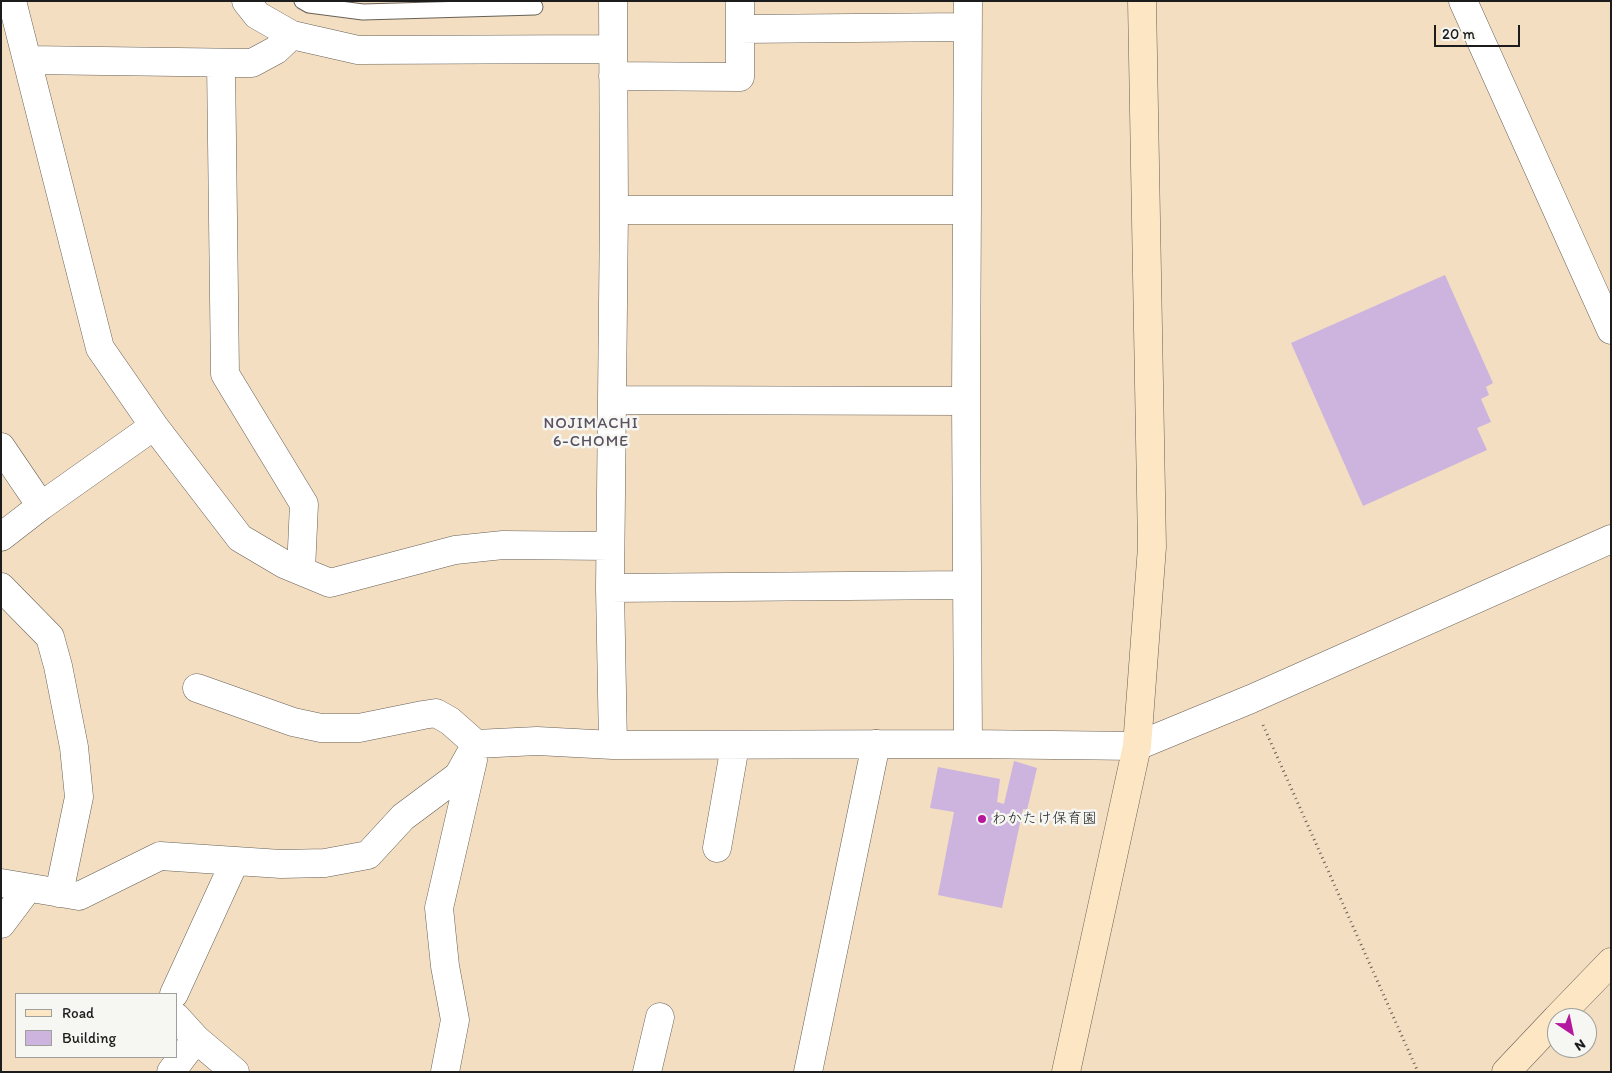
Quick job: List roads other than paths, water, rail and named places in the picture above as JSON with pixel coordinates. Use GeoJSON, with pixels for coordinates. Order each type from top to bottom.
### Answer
{"type":"FeatureCollection","features":[{"type":"Feature","properties":{"kind":"street"},"geometry":{"type":"LineString","coordinates":[[12,1],[100,348],[154,426],[240,538],[284,564],[330,583],[455,550],[502,544],[610,546]]}},
{"type":"Feature","properties":{"kind":"street"},"geometry":{"type":"LineString","coordinates":[[246,1],[257,15],[292,35],[358,50],[613,62],[740,77],[740,1]]}},
{"type":"Feature","properties":{"kind":"street"},"geometry":{"type":"LineString","coordinates":[[613,1],[614,210],[610,546],[613,745]]}},
{"type":"Feature","properties":{"kind":"street"},"geometry":{"type":"LineString","coordinates":[[1066,1072],[1137,746],[1152,547],[1142,1]]}},
{"type":"Feature","properties":{"kind":"street"},"geometry":{"type":"LineString","coordinates":[[1463,1],[1611,330]]}},
{"type":"Feature","properties":{"kind":"street"},"geometry":{"type":"LineString","coordinates":[[740,28],[968,14],[966,401],[968,744]]}},
{"type":"Feature","properties":{"kind":"street"},"geometry":{"type":"LineString","coordinates":[[28,60],[252,63],[276,50],[292,35]]}},
{"type":"Feature","properties":{"kind":"street"},"geometry":{"type":"LineString","coordinates":[[221,63],[225,374],[304,504],[300,570]]}},
{"type":"Feature","properties":{"kind":"street"},"geometry":{"type":"LineString","coordinates":[[614,210],[967,210]]}},
{"type":"Feature","properties":{"kind":"street"},"geometry":{"type":"LineString","coordinates":[[612,400],[966,401]]}},
{"type":"Feature","properties":{"kind":"street"},"geometry":{"type":"LineString","coordinates":[[1,537],[41,506],[154,426]]}},
{"type":"Feature","properties":{"kind":"street"},"geometry":{"type":"LineString","coordinates":[[1,447],[41,506]]}},
{"type":"Feature","properties":{"kind":"street"},"geometry":{"type":"LineString","coordinates":[[197,688],[292,722],[321,728],[359,728],[436,713],[450,721],[476,744],[537,741],[613,745],[968,744],[1137,746],[1251,699],[1611,539]]}},
{"type":"Feature","properties":{"kind":"street"},"geometry":{"type":"LineString","coordinates":[[610,588],[967,585]]}},
{"type":"Feature","properties":{"kind":"street"},"geometry":{"type":"LineString","coordinates":[[1,587],[50,637],[58,666],[74,747],[79,797],[59,893]]}},
{"type":"Feature","properties":{"kind":"street"},"geometry":{"type":"LineString","coordinates":[[1,883],[79,896],[160,856],[281,864],[325,863],[368,855],[403,817],[458,776],[476,744]]}},
{"type":"Feature","properties":{"kind":"street"},"geometry":{"type":"LineString","coordinates":[[444,1072],[455,1020],[445,966],[440,908],[476,744]]}},
{"type":"Feature","properties":{"kind":"street"},"geometry":{"type":"LineString","coordinates":[[808,1072],[876,744]]}},
{"type":"Feature","properties":{"kind":"street"},"geometry":{"type":"LineString","coordinates":[[717,848],[735,746]]}},
{"type":"Feature","properties":{"kind":"street"},"geometry":{"type":"LineString","coordinates":[[174,993],[235,861]]}},
{"type":"Feature","properties":{"kind":"street"},"geometry":{"type":"LineString","coordinates":[[1,924],[28,888]]}},
{"type":"Feature","properties":{"kind":"street"},"geometry":{"type":"LineString","coordinates":[[1567,1008],[1611,962]]}},
{"type":"Feature","properties":{"kind":"street"},"geometry":{"type":"LineString","coordinates":[[647,1072],[660,1017]]}},
{"type":"Feature","properties":{"kind":"street"},"geometry":{"type":"LineString","coordinates":[[178,1019],[196,1039],[235,1072]]}},
{"type":"Feature","properties":{"kind":"street"},"geometry":{"type":"LineString","coordinates":[[1506,1072],[1547,1029]]}},
{"type":"Feature","properties":{"kind":"street"},"geometry":{"type":"LineString","coordinates":[[171,1072],[196,1039]]}},
{"type":"Feature","properties":{"kind":"lane"},"geometry":{"type":"LineString","coordinates":[[302,1],[309,5],[363,12],[534,7]]}},
{"type":"Feature","properties":{"kind":"place","name":"わかたけ保育園"},"geometry":{"type":"Point","coordinates":[982,819]}},
{"type":"Feature","properties":{"kind":"district","name":"NOJIMACHI 6-CHOME"},"geometry":{"type":"Point","coordinates":[591,433]}}]}
